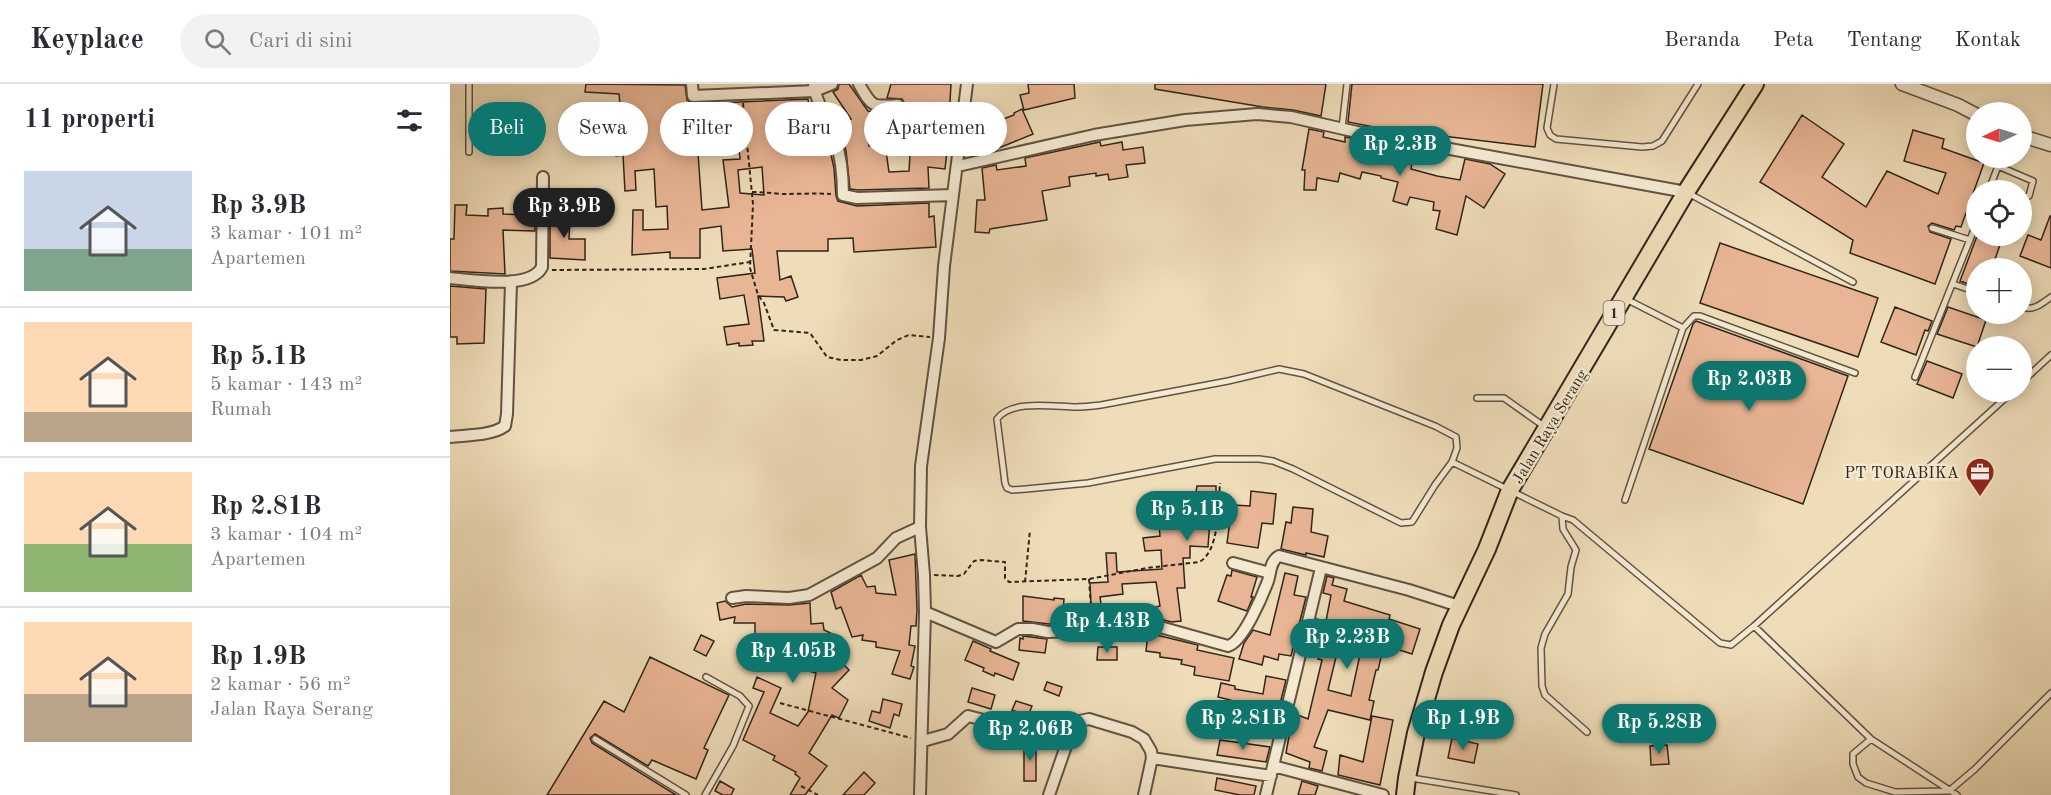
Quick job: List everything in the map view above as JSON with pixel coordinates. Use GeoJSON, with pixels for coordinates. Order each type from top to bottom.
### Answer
{"type":"FeatureCollection","features":[{"type":"Feature","properties":{"kind":"highway","name":"Jalan Raya Serang"},"geometry":{"type":"LineString","coordinates":[[1405,795],[1416,733],[1434,672],[1459,606],[1487,549],[1510,490],[1686,192],[1755,84]]}},
{"type":"Feature","properties":{"kind":"street"},"geometry":{"type":"LineString","coordinates":[[692,84],[693,96],[743,94],[832,84]]}},
{"type":"Feature","properties":{"kind":"street"},"geometry":{"type":"LineString","coordinates":[[859,84],[871,102]]}},
{"type":"Feature","properties":{"kind":"street"},"geometry":{"type":"LineString","coordinates":[[965,102],[967,84]]}},
{"type":"Feature","properties":{"kind":"street"},"geometry":{"type":"LineString","coordinates":[[1902,84],[1966,109]]}},
{"type":"Feature","properties":{"kind":"street"},"geometry":{"type":"LineString","coordinates":[[814,87],[819,105],[835,138],[843,180],[843,195],[857,198],[953,195]]}},
{"type":"Feature","properties":{"kind":"street"},"geometry":{"type":"LineString","coordinates":[[958,166],[1094,135],[1185,120],[1257,114],[1291,117],[1686,192]]}},
{"type":"Feature","properties":{"kind":"street"},"geometry":{"type":"LineString","coordinates":[[2032,139],[2051,145]]}},
{"type":"Feature","properties":{"kind":"street"},"geometry":{"type":"LineString","coordinates":[[920,795],[923,741],[924,612],[924,575],[920,532],[921,466],[939,338],[944,266],[959,156]]}},
{"type":"Feature","properties":{"kind":"street"},"geometry":{"type":"LineString","coordinates":[[450,278],[511,282],[535,276],[540,270],[543,177]]}},
{"type":"Feature","properties":{"kind":"street"},"geometry":{"type":"LineString","coordinates":[[450,437],[500,430],[505,426],[511,282]]}},
{"type":"Feature","properties":{"kind":"street"},"geometry":{"type":"LineString","coordinates":[[732,598],[746,596],[789,598],[809,595],[877,558],[896,538],[920,532]]}},
{"type":"Feature","properties":{"kind":"street"},"geometry":{"type":"LineString","coordinates":[[924,612],[996,642],[1018,628],[1048,632],[1090,630],[1095,628],[1103,611],[1222,646],[1232,646],[1255,611],[1273,562],[1279,556],[1409,590],[1459,606]]}},
{"type":"Feature","properties":{"kind":"street"},"geometry":{"type":"LineString","coordinates":[[1233,563],[1270,573]]}},
{"type":"Feature","properties":{"kind":"street"},"geometry":{"type":"LineString","coordinates":[[1266,795],[1321,567]]}},
{"type":"Feature","properties":{"kind":"street"},"geometry":{"type":"LineString","coordinates":[[923,741],[948,734],[968,716],[1011,727],[1043,729],[1074,723],[1080,719],[1089,719],[1132,732],[1148,744],[1152,758],[1144,795]]}},
{"type":"Feature","properties":{"kind":"street"},"geometry":{"type":"LineString","coordinates":[[1049,795],[1074,723]]}},
{"type":"Feature","properties":{"kind":"street"},"geometry":{"type":"LineString","coordinates":[[1152,758],[1272,771],[1383,795]]}},
{"type":"Feature","properties":{"kind":"lane"},"geometry":{"type":"LineString","coordinates":[[469,84],[469,102]]}},
{"type":"Feature","properties":{"kind":"lane"},"geometry":{"type":"LineString","coordinates":[[1342,128],[1347,84]]}},
{"type":"Feature","properties":{"kind":"lane"},"geometry":{"type":"LineString","coordinates":[[1554,84],[1547,128],[1550,135],[1556,139],[1642,147],[1653,146],[1662,141],[1698,84]]}},
{"type":"Feature","properties":{"kind":"lane"},"geometry":{"type":"LineString","coordinates":[[2003,168],[2031,180]]}},
{"type":"Feature","properties":{"kind":"lane"},"geometry":{"type":"LineString","coordinates":[[1686,192],[1853,282]]}},
{"type":"Feature","properties":{"kind":"lane"},"geometry":{"type":"LineString","coordinates":[[1932,228],[1966,239]]}},
{"type":"Feature","properties":{"kind":"lane"},"geometry":{"type":"LineString","coordinates":[[1915,377],[1968,246]]}},
{"type":"Feature","properties":{"kind":"lane"},"geometry":{"type":"LineString","coordinates":[[1953,284],[1966,288]]}},
{"type":"Feature","properties":{"kind":"lane"},"geometry":{"type":"LineString","coordinates":[[2032,308],[2051,297]]}},
{"type":"Feature","properties":{"kind":"lane"},"geometry":{"type":"LineString","coordinates":[[1623,298],[1683,328]]}},
{"type":"Feature","properties":{"kind":"lane"},"geometry":{"type":"LineString","coordinates":[[1626,500],[1683,328],[1694,316],[1700,316],[1855,373]]}},
{"type":"Feature","properties":{"kind":"lane"},"geometry":{"type":"LineString","coordinates":[[2032,373],[2051,356]]}},
{"type":"Feature","properties":{"kind":"lane"},"geometry":{"type":"LineString","coordinates":[[1279,369],[1290,370],[1435,426],[1456,437],[1458,442],[1452,462],[1418,514],[1412,522],[1407,523],[1293,469],[1273,461],[1259,459],[1215,459],[1088,483],[1012,490],[1007,488],[1005,483],[998,419],[1001,414],[1011,409],[1034,405],[1079,407],[1101,405],[1279,369]]}},
{"type":"Feature","properties":{"kind":"lane"},"geometry":{"type":"LineString","coordinates":[[1477,398],[1504,398],[1547,428]]}},
{"type":"Feature","properties":{"kind":"lane"},"geometry":{"type":"LineString","coordinates":[[1452,462],[1573,520],[1720,643],[1731,645],[2001,402]]}},
{"type":"Feature","properties":{"kind":"lane"},"geometry":{"type":"LineString","coordinates":[[1562,516],[1563,529],[1576,550],[1571,567],[1568,594],[1545,634],[1541,648],[1542,686],[1545,695],[1587,732]]}},
{"type":"Feature","properties":{"kind":"lane"},"geometry":{"type":"LineString","coordinates":[[1754,626],[1871,739],[1957,795]]}},
{"type":"Feature","properties":{"kind":"lane"},"geometry":{"type":"LineString","coordinates":[[705,795],[733,746],[749,706],[740,696],[706,677]]}},
{"type":"Feature","properties":{"kind":"lane"},"geometry":{"type":"LineString","coordinates":[[1871,739],[1854,754],[1853,764],[1857,777],[1866,783],[1895,792],[1949,791],[1975,769],[2051,693]]}},
{"type":"Feature","properties":{"kind":"lane"},"geometry":{"type":"LineString","coordinates":[[595,739],[686,795]]}},
{"type":"Feature","properties":{"kind":"lane"},"geometry":{"type":"LineString","coordinates":[[1407,778],[1516,795]]}},
{"type":"Feature","properties":{"kind":"path"},"geometry":{"type":"LineString","coordinates":[[743,94],[752,192],[750,268],[758,295],[764,303],[774,330],[810,333],[827,357],[841,360],[861,360],[877,356],[897,340],[909,334],[939,338]]}},
{"type":"Feature","properties":{"kind":"path"},"geometry":{"type":"LineString","coordinates":[[752,192],[843,195]]}},
{"type":"Feature","properties":{"kind":"path"},"geometry":{"type":"LineString","coordinates":[[540,270],[704,269],[751,262]]}},
{"type":"Feature","properties":{"kind":"path"},"geometry":{"type":"LineString","coordinates":[[924,575],[958,576],[964,574],[974,561],[1003,561],[1006,565],[1007,581],[1089,579],[1147,568],[1199,562],[1205,559],[1213,544],[1220,483]]}},
{"type":"Feature","properties":{"kind":"path"},"geometry":{"type":"LineString","coordinates":[[1025,582],[1030,530]]}},
{"type":"Feature","properties":{"kind":"path"},"geometry":{"type":"LineString","coordinates":[[1089,579],[1090,608],[1103,611]]}},
{"type":"Feature","properties":{"kind":"path"},"geometry":{"type":"LineString","coordinates":[[780,703],[923,741]]}},
{"type":"Feature","properties":{"kind":"path"},"geometry":{"type":"LineString","coordinates":[[801,786],[819,795]]}},
{"type":"Feature","properties":{"kind":"building"},"geometry":{"type":"Polygon","coordinates":[[[586,84],[685,85],[687,100],[690,102],[660,102],[660,156],[698,156],[702,210],[729,207],[723,160],[753,156],[753,102],[739,102],[808,99],[808,102],[765,102],[765,156],[831,156],[838,201],[857,206],[929,203],[929,217],[934,216],[936,247],[854,252],[853,238],[828,239],[828,251],[777,251],[780,280],[791,276],[798,297],[786,301],[784,297],[758,296],[764,341],[752,341],[753,345],[739,346],[739,343],[727,345],[724,327],[749,324],[744,295],[720,299],[717,278],[755,273],[752,249],[723,251],[721,226],[700,229],[700,258],[670,258],[670,252],[632,255],[633,210],[643,210],[643,230],[668,229],[667,206],[656,207],[654,169],[635,171],[636,190],[625,191],[623,156],[648,156],[648,102],[620,102],[619,94],[585,92],[586,84]],[[762,167],[738,170],[740,193],[764,195],[762,167]]]}},
{"type":"Feature","properties":{"kind":"building"},"geometry":{"type":"Polygon","coordinates":[[[839,84],[849,84],[864,105],[864,156],[887,156],[889,172],[909,171],[910,156],[946,156],[945,169],[928,167],[929,188],[850,189],[847,156],[852,156],[852,102],[840,102],[833,92],[838,89],[839,84]]]}},
{"type":"Feature","properties":{"kind":"building"},"geometry":{"type":"Polygon","coordinates":[[[891,84],[951,84],[950,102],[904,102],[902,99],[887,98],[891,84]]]}},
{"type":"Feature","properties":{"kind":"building"},"geometry":{"type":"Polygon","coordinates":[[[1028,84],[1074,84],[1075,98],[1024,110],[1020,95],[1029,93],[1028,84]]]}},
{"type":"Feature","properties":{"kind":"building"},"geometry":{"type":"Polygon","coordinates":[[[1155,84],[1326,84],[1321,116],[1155,89],[1155,84]]]}},
{"type":"Feature","properties":{"kind":"building"},"geometry":{"type":"Polygon","coordinates":[[[1352,84],[1543,84],[1535,147],[1384,129],[1348,122],[1352,84]]]}},
{"type":"Feature","properties":{"kind":"building"},"geometry":{"type":"Polygon","coordinates":[[[1022,109],[1033,134],[1007,145],[1007,118],[1022,109]]]}},
{"type":"Feature","properties":{"kind":"building"},"geometry":{"type":"Polygon","coordinates":[[[1802,115],[1844,144],[1822,177],[1866,207],[1887,171],[1938,194],[1946,173],[1904,161],[1913,130],[1944,139],[1942,148],[1966,157],[1966,168],[1982,168],[1978,180],[1966,180],[1966,213],[1961,227],[1956,226],[1954,230],[1932,223],[1928,226],[1930,232],[1951,239],[1935,284],[1850,253],[1853,240],[1760,182],[1802,115]]]}},
{"type":"Feature","properties":{"kind":"building"},"geometry":{"type":"Polygon","coordinates":[[[1309,129],[1324,132],[1323,137],[1345,142],[1345,137],[1376,143],[1373,156],[1412,163],[1411,169],[1437,176],[1460,180],[1465,159],[1490,164],[1505,174],[1484,208],[1466,196],[1457,235],[1436,229],[1440,211],[1433,210],[1434,202],[1410,197],[1407,205],[1393,201],[1398,182],[1381,178],[1381,176],[1362,172],[1360,179],[1340,173],[1338,182],[1317,178],[1316,190],[1304,190],[1305,170],[1302,170],[1309,129]]]}},
{"type":"Feature","properties":{"kind":"building"},"geometry":{"type":"Polygon","coordinates":[[[1100,142],[1101,146],[1122,142],[1123,150],[1143,147],[1145,163],[1126,165],[1128,177],[1109,180],[1108,174],[1096,176],[1096,173],[1069,177],[1070,186],[1042,191],[1047,220],[990,229],[989,233],[975,232],[977,200],[985,200],[982,168],[996,165],[997,170],[1026,166],[1025,158],[1100,142]]]}},
{"type":"Feature","properties":{"kind":"building"},"geometry":{"type":"Polygon","coordinates":[[[455,205],[467,205],[466,215],[488,216],[488,209],[503,208],[503,214],[535,215],[535,231],[503,230],[505,274],[450,271],[450,239],[454,239],[455,205]]]}},
{"type":"Feature","properties":{"kind":"building"},"geometry":{"type":"Polygon","coordinates":[[[550,211],[570,212],[569,239],[585,239],[585,260],[550,258],[550,211]]]}},
{"type":"Feature","properties":{"kind":"building"},"geometry":{"type":"Polygon","coordinates":[[[2051,216],[2051,268],[2032,261],[2032,258],[2020,256],[2024,246],[2032,246],[2032,237],[2041,240],[2051,216]]]}},
{"type":"Feature","properties":{"kind":"building"},"geometry":{"type":"Polygon","coordinates":[[[1720,243],[1878,298],[1858,357],[1700,303],[1720,243]]]}},
{"type":"Feature","properties":{"kind":"building"},"geometry":{"type":"Polygon","coordinates":[[[1973,246],[2000,246],[1995,258],[1969,258],[1973,246]]]}},
{"type":"Feature","properties":{"kind":"building"},"geometry":{"type":"Polygon","coordinates":[[[1966,265],[1966,283],[1960,281],[1966,265]]]}},
{"type":"Feature","properties":{"kind":"building"},"geometry":{"type":"Polygon","coordinates":[[[450,286],[486,289],[484,343],[457,344],[457,337],[450,337],[450,286]]]}},
{"type":"Feature","properties":{"kind":"building"},"geometry":{"type":"Polygon","coordinates":[[[1895,307],[1932,321],[1928,331],[1925,330],[1916,355],[1881,342],[1895,307]]]}},
{"type":"Feature","properties":{"kind":"building"},"geometry":{"type":"Polygon","coordinates":[[[1948,307],[1966,313],[1966,324],[1985,324],[1981,336],[1966,336],[1966,343],[1937,334],[1948,307]]]}},
{"type":"Feature","properties":{"kind":"building"},"geometry":{"type":"Polygon","coordinates":[[[1696,321],[1848,376],[1803,504],[1649,449],[1696,321]]]}},
{"type":"Feature","properties":{"kind":"building"},"geometry":{"type":"Polygon","coordinates":[[[1927,361],[1962,374],[1953,398],[1917,384],[1927,361]]]}},
{"type":"Feature","properties":{"kind":"building"},"geometry":{"type":"Polygon","coordinates":[[[1197,486],[1216,486],[1216,504],[1250,506],[1251,491],[1276,494],[1273,524],[1262,523],[1258,548],[1227,543],[1230,521],[1210,520],[1208,547],[1190,546],[1190,558],[1183,558],[1185,588],[1177,588],[1181,621],[1171,622],[1157,618],[1156,607],[1160,606],[1156,582],[1122,584],[1123,594],[1100,597],[1101,604],[1091,605],[1090,583],[1108,582],[1106,553],[1116,553],[1117,572],[1162,569],[1161,550],[1145,551],[1143,538],[1160,536],[1156,495],[1196,492],[1197,486]]]}},
{"type":"Feature","properties":{"kind":"building"},"geometry":{"type":"Polygon","coordinates":[[[1293,507],[1313,509],[1311,532],[1328,536],[1324,557],[1281,549],[1286,522],[1291,523],[1293,507]]]}},
{"type":"Feature","properties":{"kind":"building"},"geometry":{"type":"Polygon","coordinates":[[[915,554],[917,610],[916,626],[911,626],[909,645],[915,646],[911,666],[914,667],[910,679],[892,674],[900,651],[876,647],[876,642],[862,640],[863,635],[852,637],[841,607],[836,609],[831,592],[861,575],[867,587],[875,586],[876,593],[896,595],[889,560],[915,554]]]}},
{"type":"Feature","properties":{"kind":"building"},"geometry":{"type":"Polygon","coordinates":[[[1232,570],[1257,577],[1251,597],[1253,597],[1247,611],[1218,601],[1227,575],[1231,576],[1232,570]]]}},
{"type":"Feature","properties":{"kind":"building"},"geometry":{"type":"Polygon","coordinates":[[[1285,573],[1298,576],[1294,595],[1306,597],[1291,656],[1279,654],[1278,660],[1264,656],[1262,665],[1239,659],[1244,643],[1253,630],[1270,635],[1285,573]]]}},
{"type":"Feature","properties":{"kind":"building"},"geometry":{"type":"Polygon","coordinates":[[[1327,576],[1334,578],[1332,585],[1347,589],[1344,601],[1390,615],[1389,619],[1420,629],[1412,654],[1384,645],[1369,700],[1374,701],[1370,720],[1328,710],[1314,747],[1327,751],[1322,771],[1309,768],[1310,762],[1286,753],[1291,725],[1295,714],[1308,719],[1322,660],[1318,659],[1320,650],[1337,653],[1328,690],[1351,696],[1364,636],[1336,627],[1335,633],[1314,628],[1316,619],[1326,621],[1331,595],[1323,593],[1327,576]]]}},
{"type":"Feature","properties":{"kind":"building"},"geometry":{"type":"Polygon","coordinates":[[[1023,596],[1064,599],[1063,613],[1093,610],[1093,614],[1088,623],[1049,624],[1023,621],[1023,596]]]}},
{"type":"Feature","properties":{"kind":"building"},"geometry":{"type":"Polygon","coordinates":[[[725,601],[732,607],[746,604],[810,603],[811,624],[823,623],[824,630],[839,637],[832,653],[849,670],[832,688],[848,700],[839,718],[832,715],[809,753],[827,766],[805,795],[790,795],[800,778],[795,774],[796,772],[773,760],[775,756],[743,740],[764,692],[753,688],[757,677],[781,688],[770,713],[798,726],[808,712],[816,673],[784,664],[787,654],[765,649],[765,651],[755,650],[757,636],[755,636],[755,623],[734,623],[735,617],[720,620],[717,603],[725,601]]]}},
{"type":"Feature","properties":{"kind":"building"},"geometry":{"type":"Polygon","coordinates":[[[1148,633],[1198,645],[1197,650],[1234,658],[1229,681],[1194,675],[1195,667],[1181,664],[1182,660],[1160,657],[1160,653],[1146,651],[1148,633]]]}},
{"type":"Feature","properties":{"kind":"building"},"geometry":{"type":"Polygon","coordinates":[[[701,635],[714,641],[706,656],[694,650],[701,635]]]}},
{"type":"Feature","properties":{"kind":"building"},"geometry":{"type":"Polygon","coordinates":[[[1023,636],[1047,639],[1045,653],[1019,650],[1020,638],[1023,639],[1023,636]]]}},
{"type":"Feature","properties":{"kind":"building"},"geometry":{"type":"Polygon","coordinates":[[[973,641],[1019,663],[1013,680],[995,673],[994,676],[983,671],[984,668],[965,660],[973,641]]]}},
{"type":"Feature","properties":{"kind":"building"},"geometry":{"type":"Polygon","coordinates":[[[1098,647],[1117,647],[1117,660],[1097,660],[1098,647]]]}},
{"type":"Feature","properties":{"kind":"building"},"geometry":{"type":"Polygon","coordinates":[[[650,657],[729,695],[704,748],[708,750],[696,779],[652,760],[648,766],[595,734],[590,738],[592,743],[676,795],[547,795],[604,701],[624,712],[650,657]]]}},
{"type":"Feature","properties":{"kind":"building"},"geometry":{"type":"Polygon","coordinates":[[[1266,676],[1286,680],[1278,712],[1257,708],[1249,730],[1231,724],[1238,702],[1218,697],[1221,683],[1235,686],[1235,689],[1263,694],[1266,676]]]}},
{"type":"Feature","properties":{"kind":"building"},"geometry":{"type":"Polygon","coordinates":[[[1047,682],[1062,687],[1059,696],[1044,690],[1047,682]]]}},
{"type":"Feature","properties":{"kind":"building"},"geometry":{"type":"Polygon","coordinates":[[[972,688],[995,695],[991,709],[968,702],[972,688]]]}},
{"type":"Feature","properties":{"kind":"building"},"geometry":{"type":"Polygon","coordinates":[[[883,699],[902,704],[899,716],[894,714],[890,728],[869,721],[872,711],[880,713],[883,699]]]}},
{"type":"Feature","properties":{"kind":"building"},"geometry":{"type":"Polygon","coordinates":[[[1016,701],[1032,706],[1028,716],[1012,710],[1016,701]]]}},
{"type":"Feature","properties":{"kind":"building"},"geometry":{"type":"Polygon","coordinates":[[[1372,716],[1393,720],[1380,785],[1338,775],[1340,755],[1363,762],[1372,716]]]}},
{"type":"Feature","properties":{"kind":"building"},"geometry":{"type":"Polygon","coordinates":[[[1642,722],[1651,730],[1645,738],[1635,730],[1642,722]]]}},
{"type":"Feature","properties":{"kind":"building"},"geometry":{"type":"Polygon","coordinates":[[[1452,738],[1478,744],[1474,763],[1448,758],[1452,738]]]}},
{"type":"Feature","properties":{"kind":"building"},"geometry":{"type":"Polygon","coordinates":[[[1220,740],[1270,747],[1266,762],[1217,755],[1220,740]]]}},
{"type":"Feature","properties":{"kind":"building"},"geometry":{"type":"Polygon","coordinates":[[[1024,742],[1036,742],[1036,781],[1024,781],[1024,742]]]}},
{"type":"Feature","properties":{"kind":"building"},"geometry":{"type":"Polygon","coordinates":[[[1667,745],[1669,764],[1651,765],[1650,746],[1667,745]]]}},
{"type":"Feature","properties":{"kind":"building"},"geometry":{"type":"Polygon","coordinates":[[[864,772],[875,783],[864,795],[843,795],[864,772]]]}},
{"type":"Feature","properties":{"kind":"building"},"geometry":{"type":"Polygon","coordinates":[[[1217,778],[1256,786],[1254,795],[1215,790],[1217,778]]]}},
{"type":"Feature","properties":{"kind":"building"},"geometry":{"type":"Polygon","coordinates":[[[720,781],[734,789],[731,795],[723,795],[715,791],[720,781]]]}},
{"type":"Feature","properties":{"kind":"building"},"geometry":{"type":"Polygon","coordinates":[[[1302,781],[1318,786],[1315,795],[1298,795],[1302,781]]]}},
{"type":"Feature","properties":{"kind":"place","name":"PT TORABIKA"},"geometry":{"type":"Point","coordinates":[1980,498]}}]}
